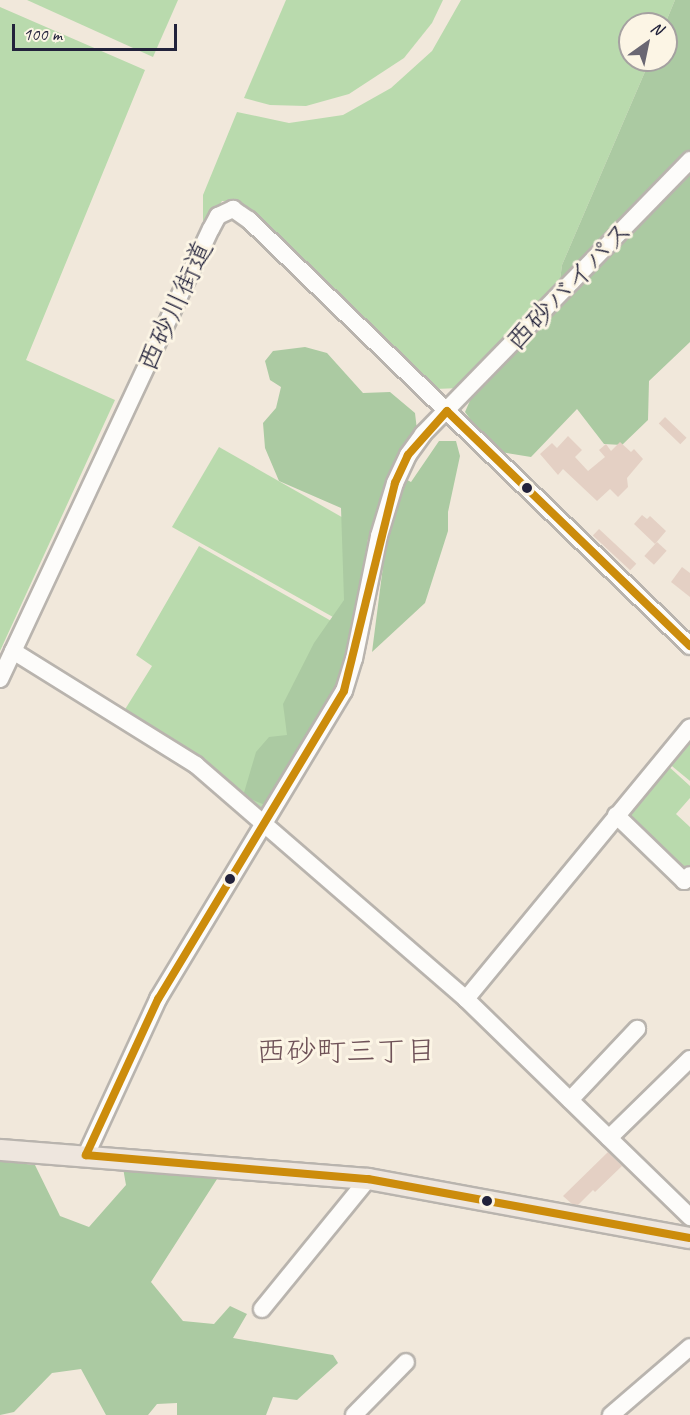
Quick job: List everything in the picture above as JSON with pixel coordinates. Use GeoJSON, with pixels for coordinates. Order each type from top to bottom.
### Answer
{"type":"FeatureCollection","features":[{"type":"Feature","properties":{"kind":"main road"},"geometry":{"type":"LineString","coordinates":[[0,1150],[368,1179],[690,1238]]}},
{"type":"Feature","properties":{"kind":"street","name":"西砂バイパス"},"geometry":{"type":"LineString","coordinates":[[86,1155],[158,999],[344,691],[354,659],[379,536],[395,483],[418,441],[690,160]]}},
{"type":"Feature","properties":{"kind":"street","name":"西砂川街道"},"geometry":{"type":"LineString","coordinates":[[0,678],[211,229],[225,211],[233,209],[249,220],[690,646]]}},
{"type":"Feature","properties":{"kind":"street"},"geometry":{"type":"LineString","coordinates":[[14,651],[196,765],[466,999],[689,1215]]}},
{"type":"Feature","properties":{"kind":"street"},"geometry":{"type":"LineString","coordinates":[[466,999],[690,727]]}},
{"type":"Feature","properties":{"kind":"street"},"geometry":{"type":"LineString","coordinates":[[616,815],[684,881],[690,874]]}},
{"type":"Feature","properties":{"kind":"street"},"geometry":{"type":"LineString","coordinates":[[570,1100],[626,1048],[637,1029]]}},
{"type":"Feature","properties":{"kind":"street"},"geometry":{"type":"LineString","coordinates":[[609,1138],[690,1059]]}},
{"type":"Feature","properties":{"kind":"street"},"geometry":{"type":"LineString","coordinates":[[262,1309],[368,1179]]}},
{"type":"Feature","properties":{"kind":"street"},"geometry":{"type":"LineString","coordinates":[[611,1415],[690,1347]]}},
{"type":"Feature","properties":{"kind":"street"},"geometry":{"type":"LineString","coordinates":[[354,1415],[406,1362]]}},
{"type":"Feature","properties":{"kind":"green space"},"geometry":{"type":"Polygon","coordinates":[[[27,0],[178,0],[153,57],[27,0]]]}},
{"type":"Feature","properties":{"kind":"green space"},"geometry":{"type":"Polygon","coordinates":[[[286,0],[443,0],[432,23],[404,58],[349,94],[306,106],[270,105],[244,98],[286,0]]]}},
{"type":"Feature","properties":{"kind":"green space"},"geometry":{"type":"Polygon","coordinates":[[[461,0],[675,0],[670,12],[618,12],[618,72],[645,72],[562,265],[559,287],[460,388],[435,389],[236,201],[222,201],[203,232],[203,195],[237,112],[289,123],[343,115],[391,88],[432,51],[461,0]]]}},
{"type":"Feature","properties":{"kind":"green space"},"geometry":{"type":"Polygon","coordinates":[[[675,0],[690,0],[690,152],[559,287],[562,265],[645,72],[678,72],[678,12],[670,12],[675,0]]]}},
{"type":"Feature","properties":{"kind":"green space"},"geometry":{"type":"Polygon","coordinates":[[[0,7],[145,70],[26,360],[115,400],[0,651],[0,7]]]}},
{"type":"Feature","properties":{"kind":"green space"},"geometry":{"type":"Polygon","coordinates":[[[690,172],[690,342],[649,381],[648,420],[622,445],[604,444],[577,409],[531,457],[494,451],[465,412],[472,396],[690,172]]]}},
{"type":"Feature","properties":{"kind":"green space"},"geometry":{"type":"Polygon","coordinates":[[[305,347],[327,353],[363,393],[390,392],[415,413],[417,430],[394,473],[411,482],[439,441],[456,441],[460,456],[448,512],[448,531],[425,603],[372,652],[386,543],[368,539],[348,666],[265,805],[243,796],[256,752],[269,737],[287,735],[283,704],[314,643],[344,600],[341,508],[279,481],[265,448],[263,423],[276,408],[281,387],[270,380],[265,361],[273,351],[305,347]]]}},
{"type":"Feature","properties":{"kind":"green space"},"geometry":{"type":"Polygon","coordinates":[[[219,447],[361,528],[349,626],[172,527],[219,447]]]}},
{"type":"Feature","properties":{"kind":"green space"},"geometry":{"type":"Polygon","coordinates":[[[199,546],[349,631],[342,671],[327,704],[261,812],[124,711],[152,666],[136,655],[199,546]]]}},
{"type":"Feature","properties":{"kind":"green space"},"geometry":{"type":"Polygon","coordinates":[[[690,735],[690,781],[667,762],[690,735]]]}},
{"type":"Feature","properties":{"kind":"green space"},"geometry":{"type":"Polygon","coordinates":[[[666,764],[690,786],[690,798],[676,814],[690,827],[690,871],[685,878],[623,816],[666,764]]]}},
{"type":"Feature","properties":{"kind":"green space"},"geometry":{"type":"Polygon","coordinates":[[[0,1161],[35,1165],[60,1216],[89,1227],[126,1185],[123,1168],[219,1176],[151,1282],[183,1321],[214,1324],[230,1306],[247,1314],[233,1338],[333,1355],[338,1363],[297,1400],[273,1397],[266,1415],[177,1415],[177,1403],[157,1404],[148,1415],[106,1415],[81,1369],[52,1373],[14,1412],[0,1415],[0,1161]]]}},
{"type":"Feature","properties":{"kind":"building"},"geometry":{"type":"Polygon","coordinates":[[[665,417],[687,438],[680,444],[659,423],[665,417]]]}},
{"type":"Feature","properties":{"kind":"building"},"geometry":{"type":"Polygon","coordinates":[[[568,436],[582,450],[575,457],[588,471],[605,457],[599,450],[606,444],[611,451],[620,442],[631,452],[634,449],[643,459],[627,478],[628,487],[618,497],[610,489],[597,501],[563,469],[558,475],[540,454],[552,443],[557,448],[568,436]]]}},
{"type":"Feature","properties":{"kind":"building"},"geometry":{"type":"Polygon","coordinates":[[[642,515],[647,519],[650,516],[666,531],[655,544],[634,524],[642,515]]]}},
{"type":"Feature","properties":{"kind":"building"},"geometry":{"type":"Polygon","coordinates":[[[599,529],[636,564],[630,570],[593,536],[599,529]]]}},
{"type":"Feature","properties":{"kind":"building"},"geometry":{"type":"Polygon","coordinates":[[[657,542],[667,551],[654,565],[644,556],[657,542]]]}},
{"type":"Feature","properties":{"kind":"building"},"geometry":{"type":"Polygon","coordinates":[[[682,567],[690,573],[690,597],[671,582],[682,567]]]}},
{"type":"Feature","properties":{"kind":"building"},"geometry":{"type":"Polygon","coordinates":[[[608,1152],[622,1166],[578,1205],[572,1204],[563,1196],[608,1152]]]}},
{"type":"Feature","properties":{"kind":"transit line"},"geometry":{"type":"LineString","coordinates":[[690,646],[447,411],[408,455],[395,483],[344,691],[158,999],[86,1155],[368,1179],[690,1238]]}},
{"type":"Feature","properties":{"kind":"district","name":"西砂町三丁目"},"geometry":{"type":"Point","coordinates":[346,1051]}}]}
